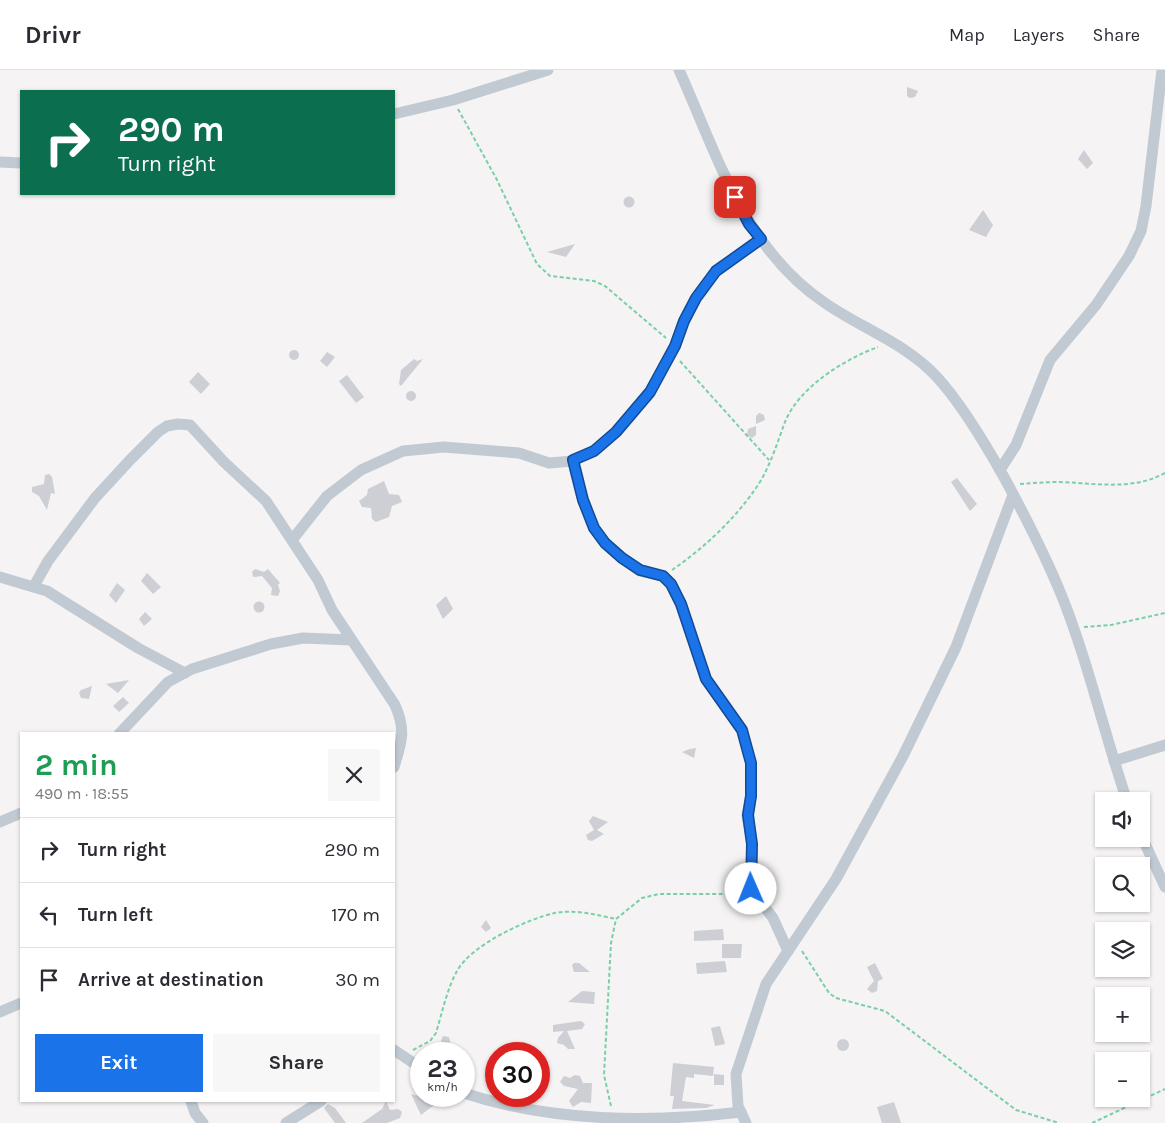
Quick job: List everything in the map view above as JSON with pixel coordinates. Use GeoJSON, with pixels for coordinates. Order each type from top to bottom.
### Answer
{"type":"FeatureCollection","features":[{"type":"Feature","properties":{"kind":"street"},"geometry":{"type":"LineString","coordinates":[[395,114],[453,100],[548,70]]}},
{"type":"Feature","properties":{"kind":"street"},"geometry":{"type":"LineString","coordinates":[[679,70],[721,170],[749,224],[785,270],[824,303],[892,342],[935,375],[986,444],[1008,484],[1061,595],[1123,792]]}},
{"type":"Feature","properties":{"kind":"street"},"geometry":{"type":"LineString","coordinates":[[1000,470],[1016,445],[1050,360],[1096,304],[1129,256],[1141,231],[1146,206],[1162,70]]}},
{"type":"Feature","properties":{"kind":"street"},"geometry":{"type":"LineString","coordinates":[[0,162],[20,163]]}},
{"type":"Feature","properties":{"kind":"street"},"geometry":{"type":"LineString","coordinates":[[292,540],[327,496],[361,470],[403,451],[444,447],[519,452],[549,464],[573,460],[594,451],[616,432],[650,392],[673,349],[696,298],[716,271],[761,239]]}},
{"type":"Feature","properties":{"kind":"street"},"geometry":{"type":"LineString","coordinates":[[34,586],[48,562],[95,498],[158,432],[167,426],[178,424],[190,425],[230,468],[266,501],[318,580],[332,610],[395,705],[402,721],[400,749],[395,764]]}},
{"type":"Feature","properties":{"kind":"street"},"geometry":{"type":"LineString","coordinates":[[573,460],[583,500],[594,528],[605,543],[640,570],[663,576],[671,584],[679,599],[706,679],[742,730],[748,745],[751,763],[751,796],[748,815],[752,844],[751,889],[773,918],[788,952]]}},
{"type":"Feature","properties":{"kind":"street"},"geometry":{"type":"LineString","coordinates":[[475,1096],[529,1111],[665,1121],[744,1118],[738,1106],[736,1074],[766,984],[836,879],[937,688],[956,647],[1013,495]]}},
{"type":"Feature","properties":{"kind":"street"},"geometry":{"type":"LineString","coordinates":[[0,577],[47,591],[138,648],[185,673]]}},
{"type":"Feature","properties":{"kind":"street"},"geometry":{"type":"LineString","coordinates":[[121,732],[168,682],[185,673],[225,658],[303,638],[351,640]]}},
{"type":"Feature","properties":{"kind":"street"},"geometry":{"type":"LineString","coordinates":[[1114,761],[1165,745]]}},
{"type":"Feature","properties":{"kind":"street"},"geometry":{"type":"LineString","coordinates":[[0,822],[20,813]]}},
{"type":"Feature","properties":{"kind":"street"},"geometry":{"type":"LineString","coordinates":[[1147,847],[1165,887]]}},
{"type":"Feature","properties":{"kind":"street"},"geometry":{"type":"LineString","coordinates":[[0,1012],[20,1003]]}},
{"type":"Feature","properties":{"kind":"street"},"geometry":{"type":"LineString","coordinates":[[398,1053],[410,1061]]}},
{"type":"Feature","properties":{"kind":"street"},"geometry":{"type":"LineString","coordinates":[[191,1102],[195,1113],[203,1123]]}},
{"type":"Feature","properties":{"kind":"street"},"geometry":{"type":"LineString","coordinates":[[286,1123],[319,1102]]}},
{"type":"Feature","properties":{"kind":"path"},"geometry":{"type":"LineString","coordinates":[[453,100],[496,178],[538,264],[550,276],[594,282],[605,286],[673,349],[769,461]]}},
{"type":"Feature","properties":{"kind":"path"},"geometry":{"type":"LineString","coordinates":[[663,576],[704,546],[730,520],[757,487],[786,420],[799,400],[822,376],[867,351],[892,342]]}},
{"type":"Feature","properties":{"kind":"path"},"geometry":{"type":"LineString","coordinates":[[1008,484],[1056,482],[1122,486],[1155,478],[1165,472]]}},
{"type":"Feature","properties":{"kind":"path"},"geometry":{"type":"LineString","coordinates":[[1072,628],[1111,624],[1165,613]]}},
{"type":"Feature","properties":{"kind":"path"},"geometry":{"type":"LineString","coordinates":[[614,1117],[604,1075],[611,943],[616,919],[642,898],[651,896],[688,893],[732,894],[751,889]]}},
{"type":"Feature","properties":{"kind":"path"},"geometry":{"type":"LineString","coordinates":[[398,1053],[430,1041],[436,1033],[457,971],[470,956],[499,936],[556,912],[594,914],[616,919]]}},
{"type":"Feature","properties":{"kind":"path"},"geometry":{"type":"LineString","coordinates":[[795,941],[829,993],[836,998],[885,1011],[903,1022],[1016,1110],[1059,1123]]}},
{"type":"Feature","properties":{"kind":"path"},"geometry":{"type":"LineString","coordinates":[[1092,1123],[1165,1089]]}},
{"type":"Feature","properties":{"kind":"building"},"geometry":{"type":"Polygon","coordinates":[[[907,87],[918,91],[915,97],[910,98],[907,96],[907,87]]]}},
{"type":"Feature","properties":{"kind":"building"},"geometry":{"type":"Polygon","coordinates":[[[1084,150],[1093,163],[1087,169],[1078,159],[1084,150]]]}},
{"type":"Feature","properties":{"kind":"building"},"geometry":{"type":"Polygon","coordinates":[[[627,197],[631,197],[634,202],[633,206],[627,207],[624,204],[624,200],[627,197]]]}},
{"type":"Feature","properties":{"kind":"building"},"geometry":{"type":"Polygon","coordinates":[[[983,210],[993,225],[986,237],[969,230],[983,210]]]}},
{"type":"Feature","properties":{"kind":"building"},"geometry":{"type":"Polygon","coordinates":[[[575,244],[566,257],[547,252],[575,244]]]}},
{"type":"Feature","properties":{"kind":"building"},"geometry":{"type":"Polygon","coordinates":[[[292,350],[296,350],[299,355],[298,359],[292,360],[289,357],[289,353],[292,350]]]}},
{"type":"Feature","properties":{"kind":"building"},"geometry":{"type":"Polygon","coordinates":[[[327,352],[335,357],[327,367],[320,361],[327,352]]]}},
{"type":"Feature","properties":{"kind":"building"},"geometry":{"type":"Polygon","coordinates":[[[414,359],[417,361],[423,359],[401,386],[399,384],[401,370],[414,359]]]}},
{"type":"Feature","properties":{"kind":"building"},"geometry":{"type":"Polygon","coordinates":[[[198,372],[210,384],[201,394],[189,382],[198,372]]]}},
{"type":"Feature","properties":{"kind":"building"},"geometry":{"type":"Polygon","coordinates":[[[347,375],[364,397],[356,403],[339,381],[347,375]]]}},
{"type":"Feature","properties":{"kind":"building"},"geometry":{"type":"Polygon","coordinates":[[[409,391],[413,391],[416,396],[415,400],[409,401],[406,398],[406,394],[409,391]]]}},
{"type":"Feature","properties":{"kind":"building"},"geometry":{"type":"Polygon","coordinates":[[[759,413],[764,415],[765,420],[756,424],[756,416],[759,413]]]}},
{"type":"Feature","properties":{"kind":"building"},"geometry":{"type":"Polygon","coordinates":[[[756,426],[756,435],[752,438],[749,437],[747,435],[748,429],[756,426]]]}},
{"type":"Feature","properties":{"kind":"building"},"geometry":{"type":"Polygon","coordinates":[[[49,474],[52,477],[55,494],[51,493],[47,510],[39,496],[32,492],[32,487],[44,484],[45,475],[49,474]]]}},
{"type":"Feature","properties":{"kind":"building"},"geometry":{"type":"Polygon","coordinates":[[[957,478],[977,504],[970,511],[951,482],[957,478]]]}},
{"type":"Feature","properties":{"kind":"building"},"geometry":{"type":"Polygon","coordinates":[[[384,481],[389,494],[399,495],[402,502],[392,506],[389,517],[376,522],[372,519],[371,508],[362,507],[359,501],[367,495],[368,489],[384,481]]]}},
{"type":"Feature","properties":{"kind":"building"},"geometry":{"type":"Polygon","coordinates":[[[255,569],[264,572],[268,569],[280,583],[278,585],[280,591],[278,596],[271,595],[272,588],[262,576],[253,577],[252,572],[255,569]]]}},
{"type":"Feature","properties":{"kind":"building"},"geometry":{"type":"Polygon","coordinates":[[[147,573],[161,587],[153,594],[141,581],[147,573]]]}},
{"type":"Feature","properties":{"kind":"building"},"geometry":{"type":"Polygon","coordinates":[[[117,583],[125,590],[116,603],[109,595],[117,583]]]}},
{"type":"Feature","properties":{"kind":"building"},"geometry":{"type":"Polygon","coordinates":[[[446,596],[453,609],[443,619],[436,605],[446,596]]]}},
{"type":"Feature","properties":{"kind":"building"},"geometry":{"type":"Polygon","coordinates":[[[259,601],[265,607],[259,613],[253,607],[259,601]]]}},
{"type":"Feature","properties":{"kind":"building"},"geometry":{"type":"Polygon","coordinates":[[[145,612],[152,619],[144,626],[139,619],[145,612]]]}},
{"type":"Feature","properties":{"kind":"building"},"geometry":{"type":"Polygon","coordinates":[[[129,680],[118,693],[106,684],[129,680]]]}},
{"type":"Feature","properties":{"kind":"building"},"geometry":{"type":"Polygon","coordinates":[[[92,686],[89,699],[81,698],[79,693],[81,690],[92,686]]]}},
{"type":"Feature","properties":{"kind":"building"},"geometry":{"type":"Polygon","coordinates":[[[123,697],[129,703],[119,712],[113,706],[123,697]]]}},
{"type":"Feature","properties":{"kind":"building"},"geometry":{"type":"Polygon","coordinates":[[[696,748],[694,758],[682,752],[690,749],[696,748]]]}},
{"type":"Feature","properties":{"kind":"building"},"geometry":{"type":"Polygon","coordinates":[[[593,816],[608,822],[597,830],[604,834],[592,841],[588,840],[586,835],[594,830],[589,821],[593,816]]]}},
{"type":"Feature","properties":{"kind":"building"},"geometry":{"type":"Polygon","coordinates":[[[486,920],[491,928],[486,932],[481,927],[486,920]]]}},
{"type":"Feature","properties":{"kind":"building"},"geometry":{"type":"Polygon","coordinates":[[[723,929],[724,940],[694,941],[694,931],[723,929]]]}},
{"type":"Feature","properties":{"kind":"building"},"geometry":{"type":"Polygon","coordinates":[[[722,944],[742,944],[741,958],[722,958],[722,944]]]}},
{"type":"Feature","properties":{"kind":"building"},"geometry":{"type":"Polygon","coordinates":[[[725,961],[727,972],[697,974],[696,963],[725,961]]]}},
{"type":"Feature","properties":{"kind":"building"},"geometry":{"type":"Polygon","coordinates":[[[579,963],[590,972],[574,972],[572,965],[579,963]]]}},
{"type":"Feature","properties":{"kind":"building"},"geometry":{"type":"Polygon","coordinates":[[[875,963],[883,979],[878,981],[877,991],[872,993],[867,989],[874,981],[867,967],[875,963]]]}},
{"type":"Feature","properties":{"kind":"building"},"geometry":{"type":"Polygon","coordinates":[[[582,991],[595,992],[594,1004],[568,1002],[582,991]]]}},
{"type":"Feature","properties":{"kind":"building"},"geometry":{"type":"Polygon","coordinates":[[[581,1021],[585,1024],[582,1029],[567,1031],[575,1049],[568,1049],[564,1045],[557,1043],[558,1038],[564,1031],[553,1032],[553,1025],[581,1021]]]}},
{"type":"Feature","properties":{"kind":"building"},"geometry":{"type":"Polygon","coordinates":[[[720,1026],[725,1044],[715,1046],[711,1028],[720,1026]]]}},
{"type":"Feature","properties":{"kind":"building"},"geometry":{"type":"Polygon","coordinates":[[[443,1036],[449,1037],[450,1042],[441,1042],[443,1036]]]}},
{"type":"Feature","properties":{"kind":"building"},"geometry":{"type":"Polygon","coordinates":[[[841,1039],[845,1039],[849,1045],[845,1051],[841,1051],[837,1047],[837,1043],[841,1039]]]}},
{"type":"Feature","properties":{"kind":"building"},"geometry":{"type":"Polygon","coordinates":[[[673,1063],[714,1067],[713,1076],[694,1074],[694,1078],[686,1077],[682,1101],[715,1105],[706,1108],[672,1109],[674,1096],[670,1096],[673,1063]]]}},
{"type":"Feature","properties":{"kind":"building"},"geometry":{"type":"Polygon","coordinates":[[[714,1074],[724,1075],[724,1085],[714,1085],[714,1074]]]}},
{"type":"Feature","properties":{"kind":"building"},"geometry":{"type":"Polygon","coordinates":[[[575,1075],[580,1076],[583,1083],[592,1083],[591,1103],[581,1102],[573,1107],[569,1101],[578,1089],[564,1086],[560,1082],[564,1076],[570,1078],[575,1075]]]}},
{"type":"Feature","properties":{"kind":"building"},"geometry":{"type":"Polygon","coordinates":[[[386,1102],[390,1110],[398,1109],[402,1112],[400,1118],[387,1123],[362,1123],[382,1109],[386,1102]]]}},
{"type":"Feature","properties":{"kind":"building"},"geometry":{"type":"Polygon","coordinates":[[[894,1102],[901,1123],[882,1123],[877,1107],[894,1102]]]}},
{"type":"Feature","properties":{"kind":"building"},"geometry":{"type":"Polygon","coordinates":[[[328,1104],[335,1108],[346,1123],[335,1123],[324,1108],[328,1104]]]}},
{"type":"Feature","properties":{"kind":"building"},"geometry":{"type":"Polygon","coordinates":[[[417,1107],[431,1107],[421,1115],[417,1107]]]}},
{"type":"Feature","properties":{"kind":"route"},"geometry":{"type":"LineString","coordinates":[[735,197],[749,224],[761,239],[716,271],[696,298],[684,321],[675,346],[650,392],[616,432],[594,451],[573,460],[583,500],[594,528],[605,543],[622,558],[640,570],[663,576],[671,584],[677,593],[706,679],[742,730],[748,745],[751,763],[751,796],[748,815],[752,844],[751,889]]}}]}
